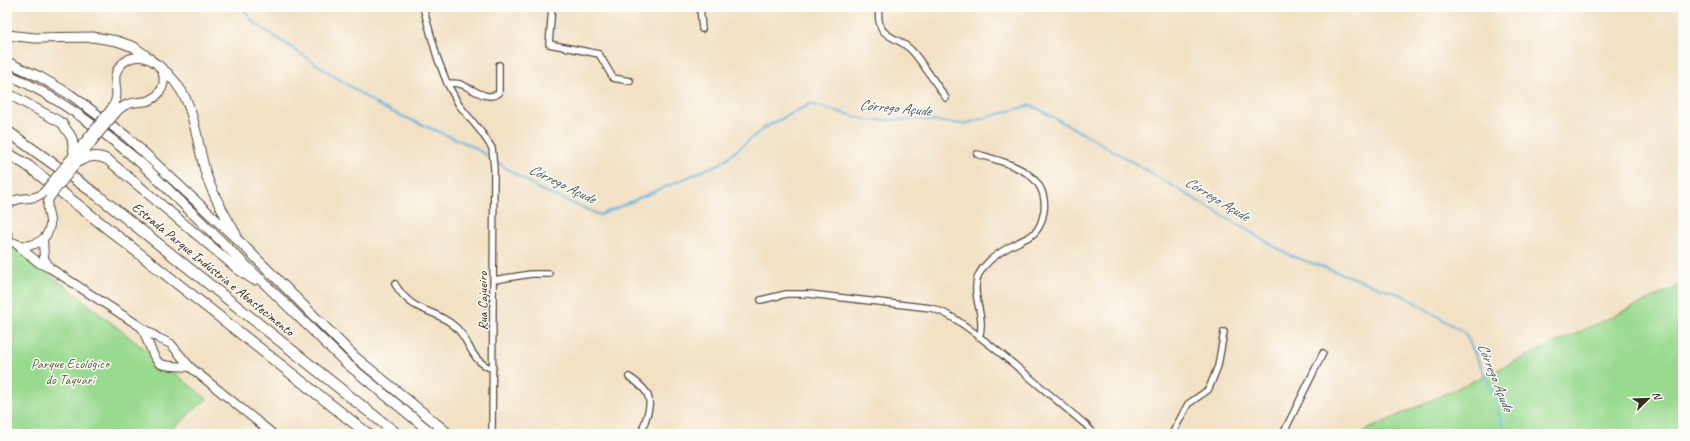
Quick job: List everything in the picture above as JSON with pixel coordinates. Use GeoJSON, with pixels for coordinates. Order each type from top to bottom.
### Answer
{"type":"FeatureCollection","features":[{"type":"Feature","properties":{"kind":"highway","name":"Estrada Parque Indústria e Abastecimento"},"geometry":{"type":"LineString","coordinates":[[7,131],[97,195],[397,434]]}},
{"type":"Feature","properties":{"kind":"highway"},"geometry":{"type":"LineString","coordinates":[[7,153],[27,165],[368,434]]}},
{"type":"Feature","properties":{"kind":"main road"},"geometry":{"type":"LineString","coordinates":[[7,35],[35,38],[93,37],[116,41],[134,47],[149,58]]}},
{"type":"Feature","properties":{"kind":"main road"},"geometry":{"type":"LineString","coordinates":[[7,62],[46,81],[97,113],[149,155],[242,244],[354,356],[449,434]]}},
{"type":"Feature","properties":{"kind":"main road"},"geometry":{"type":"LineString","coordinates":[[158,65],[177,82],[186,99],[194,122],[207,177],[221,208],[242,244]]}},
{"type":"Feature","properties":{"kind":"main road"},"geometry":{"type":"LineString","coordinates":[[7,74],[26,82],[64,104],[120,145],[142,164],[346,363],[433,434]]}},
{"type":"Feature","properties":{"kind":"main road"},"geometry":{"type":"LineString","coordinates":[[7,93],[62,123],[72,138],[74,161],[92,156],[103,157],[108,160],[239,270],[272,292]]}},
{"type":"Feature","properties":{"kind":"street"},"geometry":{"type":"LineString","coordinates":[[423,7],[437,58],[447,83],[459,84],[487,96],[497,95],[500,87],[499,65]]}},
{"type":"Feature","properties":{"kind":"street"},"geometry":{"type":"LineString","coordinates":[[552,7],[548,44],[599,54],[613,78],[630,80]]}},
{"type":"Feature","properties":{"kind":"street"},"geometry":{"type":"LineString","coordinates":[[700,7],[702,29]]}},
{"type":"Feature","properties":{"kind":"street"},"geometry":{"type":"LineString","coordinates":[[879,7],[877,19],[885,33],[912,52],[946,98]]}},
{"type":"Feature","properties":{"kind":"street"},"geometry":{"type":"LineString","coordinates":[[7,206],[16,199],[37,197],[47,194],[114,111],[129,104],[148,102],[158,94],[161,90],[163,77],[158,65],[149,58],[137,56],[124,61],[115,75],[117,97],[114,111]]}},
{"type":"Feature","properties":{"kind":"street","name":"Rua Cajueiro"},"geometry":{"type":"LineString","coordinates":[[447,83],[459,105],[482,132],[492,148],[494,168],[492,434]]}},
{"type":"Feature","properties":{"kind":"street"},"geometry":{"type":"LineString","coordinates":[[977,154],[1020,168],[1040,186],[1044,207],[1039,228],[1031,236],[1008,247],[993,257],[979,275],[976,290],[982,319],[982,330],[979,337]]}},
{"type":"Feature","properties":{"kind":"street"},"geometry":{"type":"LineString","coordinates":[[47,194],[47,208],[50,225],[44,238],[44,258],[50,268]]}},
{"type":"Feature","properties":{"kind":"street"},"geometry":{"type":"LineString","coordinates":[[9,238],[29,246],[44,238]]}},
{"type":"Feature","properties":{"kind":"street"},"geometry":{"type":"LineString","coordinates":[[9,238],[40,263],[171,344],[190,367],[273,434]]}},
{"type":"Feature","properties":{"kind":"street"},"geometry":{"type":"LineString","coordinates":[[494,280],[531,274],[548,274]]}},
{"type":"Feature","properties":{"kind":"street"},"geometry":{"type":"LineString","coordinates":[[394,284],[406,300],[452,324],[463,336],[474,356],[484,366],[493,369]]}},
{"type":"Feature","properties":{"kind":"street"},"geometry":{"type":"LineString","coordinates":[[760,300],[786,294],[809,294],[931,308],[951,316],[1011,361],[1086,425],[1094,434]]}},
{"type":"Feature","properties":{"kind":"street"},"geometry":{"type":"LineString","coordinates":[[140,326],[149,342],[155,359],[161,364],[190,367]]}},
{"type":"Feature","properties":{"kind":"street"},"geometry":{"type":"LineString","coordinates":[[1172,434],[1188,404],[1208,390],[1218,366],[1224,332]]}},
{"type":"Feature","properties":{"kind":"street"},"geometry":{"type":"LineString","coordinates":[[154,355],[156,345],[164,340]]}},
{"type":"Feature","properties":{"kind":"street"},"geometry":{"type":"LineString","coordinates":[[1283,434],[1323,353]]}},
{"type":"Feature","properties":{"kind":"street"},"geometry":{"type":"LineString","coordinates":[[629,376],[642,385],[649,398],[649,409],[641,434]]}},
{"type":"Feature","properties":{"kind":"green space","name":"Parque Ecológico do Taquari"},"geometry":{"type":"Polygon","coordinates":[[[7,240],[207,399],[166,434],[7,434],[7,240]]]}},
{"type":"Feature","properties":{"kind":"green space"},"geometry":{"type":"Polygon","coordinates":[[[1683,284],[1683,434],[1358,434],[1683,284]]]}},
{"type":"Feature","properties":{"kind":"waterway","name":"Córrego Açude"},"geometry":{"type":"LineString","coordinates":[[242,7],[253,22],[381,107],[472,146],[539,189],[600,215],[721,163],[764,128],[810,104],[868,120],[923,120],[964,124],[1031,105],[1095,140],[1289,255],[1404,296],[1465,333],[1490,386],[1506,434]]}}]}
